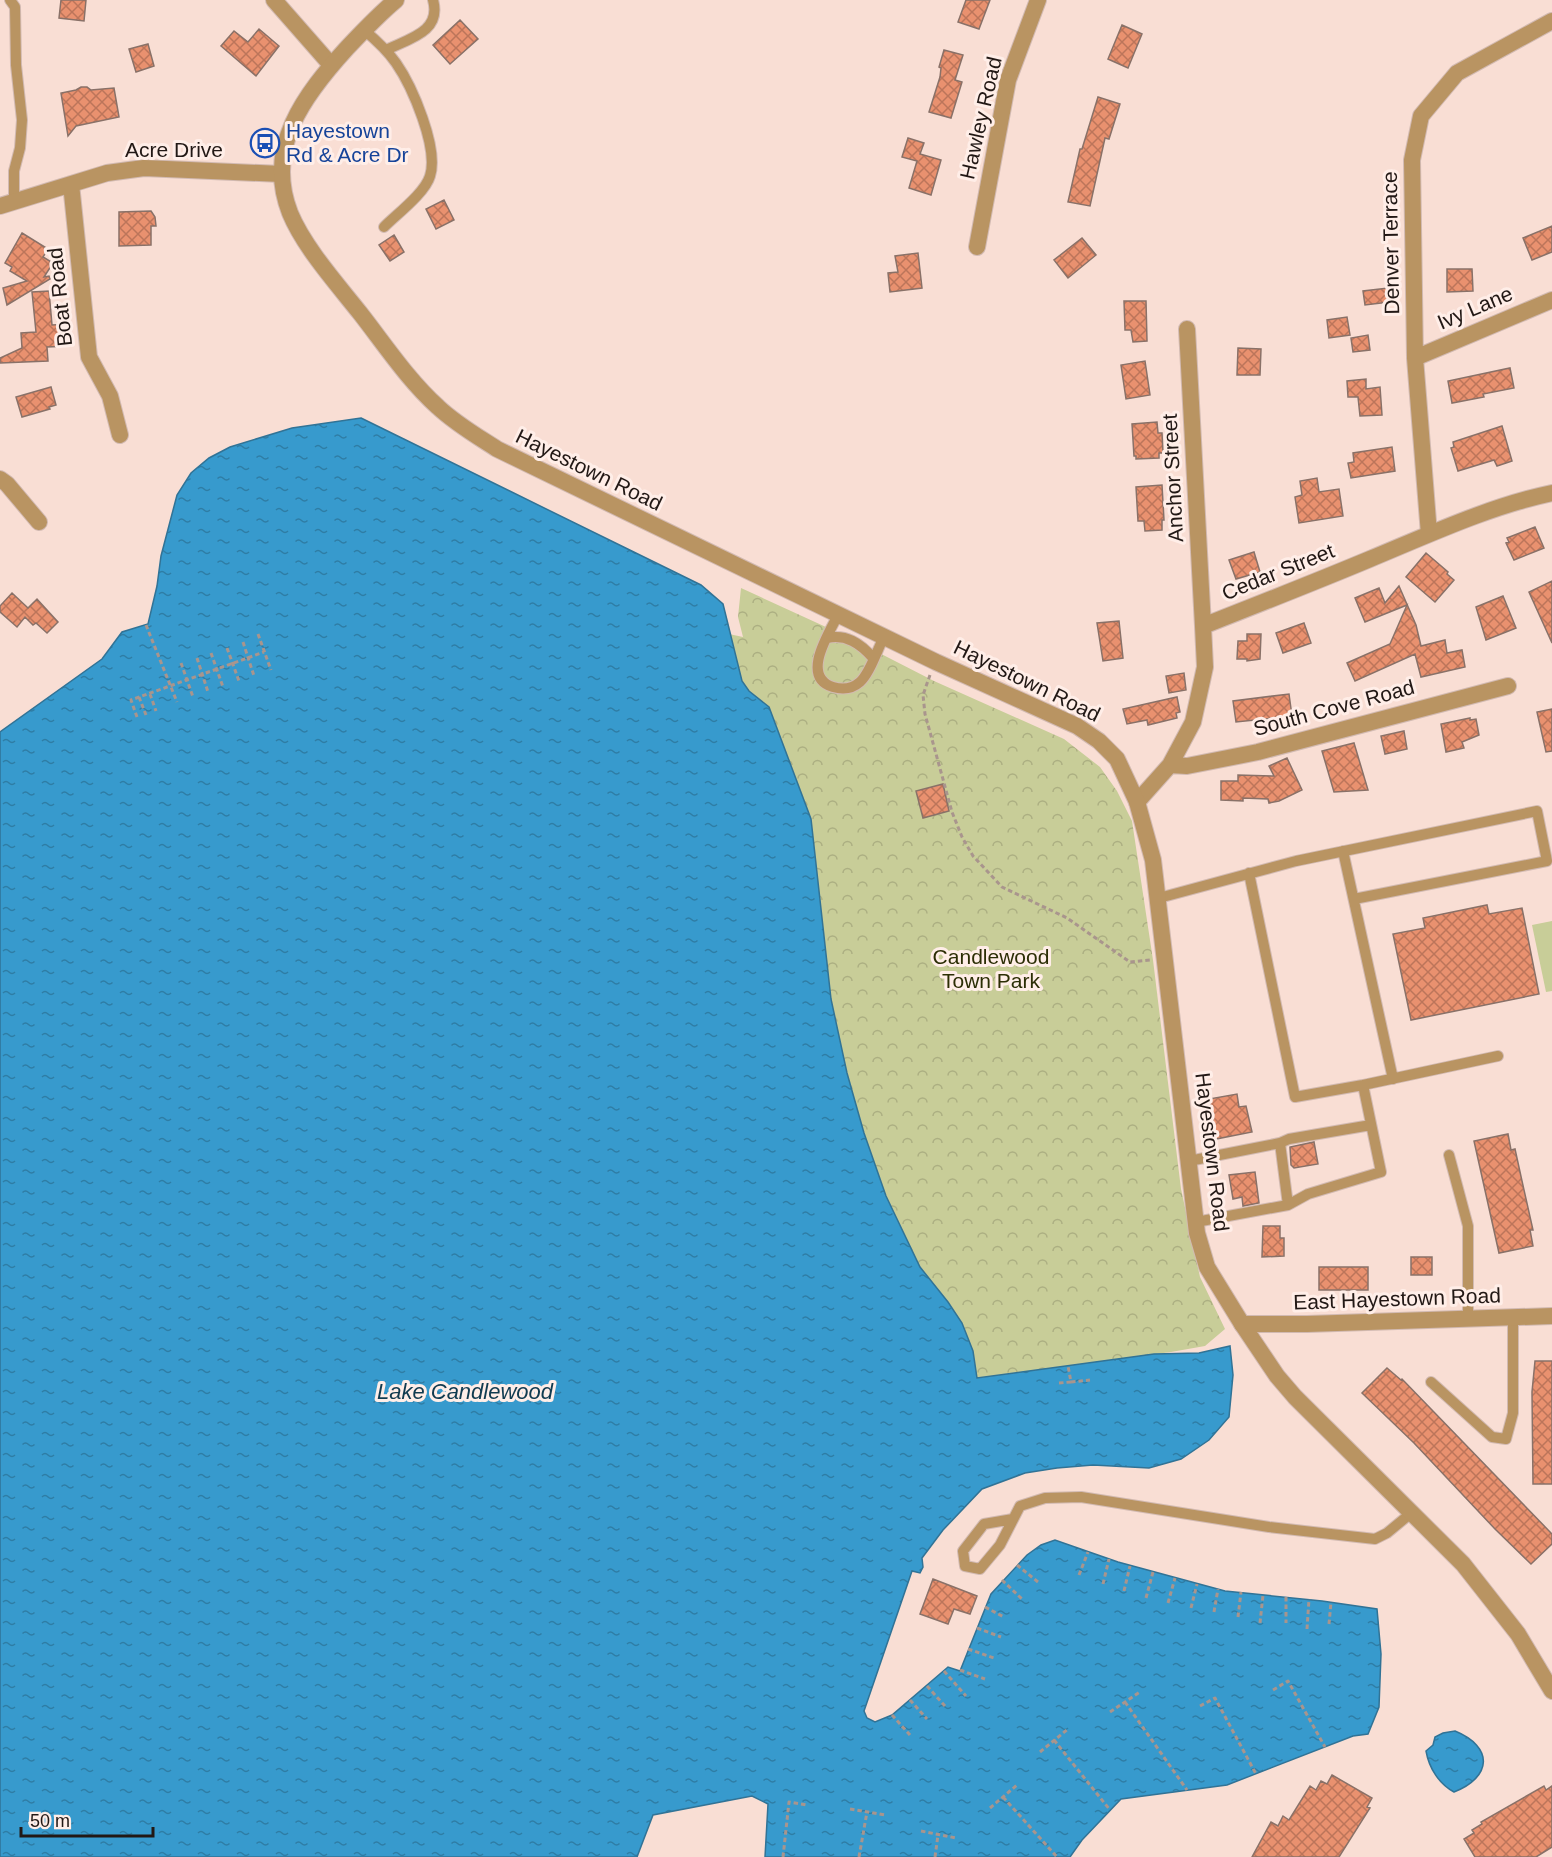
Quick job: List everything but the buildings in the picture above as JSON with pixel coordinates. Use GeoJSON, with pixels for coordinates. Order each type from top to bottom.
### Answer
{"type":"FeatureCollection","features":[{"type":"Feature","properties":{"kind":"street"},"geometry":{"type":"LineString","coordinates":[[274,0],[331,65]]}},
{"type":"Feature","properties":{"kind":"street","name":"Hayestown Road"},"geometry":{"type":"LineString","coordinates":[[396,0],[331,65],[302,103],[293,122],[287,138],[281,174],[290,211],[297,228],[412,379],[438,407],[465,429],[497,449],[838,615],[1077,726],[1099,741],[1117,759],[1137,802],[1153,860],[1197,1233],[1207,1267],[1277,1376],[1410,1514],[1463,1564],[1518,1634],[1552,1691]]}},
{"type":"Feature","properties":{"kind":"street","name":"Hawley Road"},"geometry":{"type":"LineString","coordinates":[[977,247],[1008,80],[1038,0]]}},
{"type":"Feature","properties":{"kind":"street","name":"Denver Terrace"},"geometry":{"type":"LineString","coordinates":[[1430,534],[1415,357],[1412,160],[1421,116],[1458,73],[1552,21]]}},
{"type":"Feature","properties":{"kind":"street","name":"Acre Drive"},"geometry":{"type":"LineString","coordinates":[[7,204],[107,173],[144,168],[281,174]]}},
{"type":"Feature","properties":{"kind":"street","name":"Boat Road"},"geometry":{"type":"LineString","coordinates":[[71,184],[89,357],[110,396],[120,435]]}},
{"type":"Feature","properties":{"kind":"street","name":"Ivy Lane"},"geometry":{"type":"LineString","coordinates":[[1415,357],[1552,300]]}},
{"type":"Feature","properties":{"kind":"street","name":"Anchor Street"},"geometry":{"type":"LineString","coordinates":[[1187,328],[1203,626]]}},
{"type":"Feature","properties":{"kind":"street"},"geometry":{"type":"LineString","coordinates":[[0,479],[7,484],[39,522]]}},
{"type":"Feature","properties":{"kind":"street","name":"Cedar Street"},"geometry":{"type":"LineString","coordinates":[[1137,802],[1170,765],[1193,722],[1205,667],[1203,626],[1430,534],[1528,498],[1552,493]]}},
{"type":"Feature","properties":{"kind":"street","name":"South Cove Road"},"geometry":{"type":"LineString","coordinates":[[1170,765],[1186,766],[1258,752],[1509,686]]}},
{"type":"Feature","properties":{"kind":"street","name":"East Hayestown Road"},"geometry":{"type":"LineString","coordinates":[[1242,1324],[1468,1320],[1552,1316]]}},
{"type":"Feature","properties":{"kind":"lane"},"geometry":{"type":"LineString","coordinates":[[7,204],[20,148],[22,120],[16,65],[15,8],[10,0]]}},
{"type":"Feature","properties":{"kind":"lane"},"geometry":{"type":"LineString","coordinates":[[386,50],[426,30],[433,22],[435,10],[433,0]]}},
{"type":"Feature","properties":{"kind":"lane"},"geometry":{"type":"LineString","coordinates":[[364,30],[386,50],[398,65],[421,110],[431,152],[430,176],[421,191],[384,227]]}},
{"type":"Feature","properties":{"kind":"lane"},"geometry":{"type":"LineString","coordinates":[[838,615],[821,647],[817,665],[822,680],[831,687],[847,689],[860,682],[869,669],[884,637]]}},
{"type":"Feature","properties":{"kind":"lane"},"geometry":{"type":"LineString","coordinates":[[826,638],[837,636],[854,641],[873,658]]}},
{"type":"Feature","properties":{"kind":"lane"},"geometry":{"type":"LineString","coordinates":[[1159,898],[1249,873],[1343,851],[1537,811],[1547,861],[1354,899]]}},
{"type":"Feature","properties":{"kind":"lane"},"geometry":{"type":"LineString","coordinates":[[1343,851],[1393,1079]]}},
{"type":"Feature","properties":{"kind":"lane"},"geometry":{"type":"LineString","coordinates":[[1249,873],[1295,1097],[1498,1056]]}},
{"type":"Feature","properties":{"kind":"lane"},"geometry":{"type":"LineString","coordinates":[[1196,1222],[1288,1205],[1308,1194],[1382,1172],[1362,1085]]}},
{"type":"Feature","properties":{"kind":"lane"},"geometry":{"type":"LineString","coordinates":[[1189,1161],[1280,1143],[1289,1139],[1371,1125]]}},
{"type":"Feature","properties":{"kind":"lane"},"geometry":{"type":"LineString","coordinates":[[1280,1143],[1288,1205]]}},
{"type":"Feature","properties":{"kind":"lane"},"geometry":{"type":"LineString","coordinates":[[1449,1155],[1468,1226],[1468,1320]]}},
{"type":"Feature","properties":{"kind":"lane"},"geometry":{"type":"LineString","coordinates":[[1431,1382],[1492,1437],[1506,1439],[1513,1413],[1513,1318]]}},
{"type":"Feature","properties":{"kind":"lane"},"geometry":{"type":"LineString","coordinates":[[1013,1519],[984,1524],[963,1551],[965,1566],[980,1569],[1000,1545],[1020,1506],[1045,1498],[1081,1497],[1269,1527],[1375,1539],[1387,1533],[1410,1514]]}},
{"type":"Feature","properties":{"kind":"path"},"geometry":{"type":"LineString","coordinates":[[146,625],[177,702]]}},
{"type":"Feature","properties":{"kind":"path"},"geometry":{"type":"LineString","coordinates":[[258,634],[271,670]]}},
{"type":"Feature","properties":{"kind":"path"},"geometry":{"type":"LineString","coordinates":[[243,642],[254,676]]}},
{"type":"Feature","properties":{"kind":"path"},"geometry":{"type":"LineString","coordinates":[[227,648],[239,681]]}},
{"type":"Feature","properties":{"kind":"path"},"geometry":{"type":"LineString","coordinates":[[137,717],[131,700],[264,652]]}},
{"type":"Feature","properties":{"kind":"path"},"geometry":{"type":"LineString","coordinates":[[211,653],[223,687]]}},
{"type":"Feature","properties":{"kind":"path"},"geometry":{"type":"LineString","coordinates":[[197,658],[208,692]]}},
{"type":"Feature","properties":{"kind":"path"},"geometry":{"type":"LineString","coordinates":[[936,662],[923,695],[925,714],[952,812],[973,856],[1002,887],[1067,918],[1130,962],[1166,959]]}},
{"type":"Feature","properties":{"kind":"path"},"geometry":{"type":"LineString","coordinates":[[181,663],[193,697]]}},
{"type":"Feature","properties":{"kind":"path"},"geometry":{"type":"LineString","coordinates":[[150,694],[156,711]]}},
{"type":"Feature","properties":{"kind":"path"},"geometry":{"type":"LineString","coordinates":[[139,697],[146,715]]}},
{"type":"Feature","properties":{"kind":"path"},"geometry":{"type":"LineString","coordinates":[[1068,1366],[1071,1382]]}},
{"type":"Feature","properties":{"kind":"path"},"geometry":{"type":"LineString","coordinates":[[1059,1383],[1090,1380]]}},
{"type":"Feature","properties":{"kind":"path"},"geometry":{"type":"LineString","coordinates":[[1079,1575],[1088,1552]]}},
{"type":"Feature","properties":{"kind":"path"},"geometry":{"type":"LineString","coordinates":[[1102,1584],[1109,1559]]}},
{"type":"Feature","properties":{"kind":"path"},"geometry":{"type":"LineString","coordinates":[[1017,1565],[1038,1582]]}},
{"type":"Feature","properties":{"kind":"path"},"geometry":{"type":"LineString","coordinates":[[1124,1591],[1130,1566]]}},
{"type":"Feature","properties":{"kind":"path"},"geometry":{"type":"LineString","coordinates":[[1146,1598],[1153,1572]]}},
{"type":"Feature","properties":{"kind":"path"},"geometry":{"type":"LineString","coordinates":[[1168,1603],[1175,1578]]}},
{"type":"Feature","properties":{"kind":"path"},"geometry":{"type":"LineString","coordinates":[[1002,1580],[1022,1599]]}},
{"type":"Feature","properties":{"kind":"path"},"geometry":{"type":"LineString","coordinates":[[1191,1608],[1197,1584]]}},
{"type":"Feature","properties":{"kind":"path"},"geometry":{"type":"LineString","coordinates":[[1214,1612],[1218,1589]]}},
{"type":"Feature","properties":{"kind":"path"},"geometry":{"type":"LineString","coordinates":[[1238,1617],[1241,1593]]}},
{"type":"Feature","properties":{"kind":"path"},"geometry":{"type":"LineString","coordinates":[[1260,1623],[1263,1595]]}},
{"type":"Feature","properties":{"kind":"path"},"geometry":{"type":"LineString","coordinates":[[1286,1597],[1286,1623]]}},
{"type":"Feature","properties":{"kind":"path"},"geometry":{"type":"LineString","coordinates":[[1307,1629],[1309,1599]]}},
{"type":"Feature","properties":{"kind":"path"},"geometry":{"type":"LineString","coordinates":[[1329,1624],[1331,1602]]}},
{"type":"Feature","properties":{"kind":"path"},"geometry":{"type":"LineString","coordinates":[[985,1607],[1004,1617]]}},
{"type":"Feature","properties":{"kind":"path"},"geometry":{"type":"LineString","coordinates":[[977,1628],[1001,1637]]}},
{"type":"Feature","properties":{"kind":"path"},"geometry":{"type":"LineString","coordinates":[[968,1649],[994,1658]]}},
{"type":"Feature","properties":{"kind":"path"},"geometry":{"type":"LineString","coordinates":[[960,1670],[986,1679]]}},
{"type":"Feature","properties":{"kind":"path"},"geometry":{"type":"LineString","coordinates":[[944,1671],[966,1696]]}},
{"type":"Feature","properties":{"kind":"path"},"geometry":{"type":"LineString","coordinates":[[1273,1690],[1288,1681],[1325,1747]]}},
{"type":"Feature","properties":{"kind":"path"},"geometry":{"type":"LineString","coordinates":[[927,1686],[945,1706]]}},
{"type":"Feature","properties":{"kind":"path"},"geometry":{"type":"LineString","coordinates":[[1110,1712],[1140,1692]]}},
{"type":"Feature","properties":{"kind":"path"},"geometry":{"type":"LineString","coordinates":[[1200,1706],[1215,1698],[1256,1774]]}},
{"type":"Feature","properties":{"kind":"path"},"geometry":{"type":"LineString","coordinates":[[910,1700],[927,1719]]}},
{"type":"Feature","properties":{"kind":"path"},"geometry":{"type":"LineString","coordinates":[[1125,1702],[1187,1790]]}},
{"type":"Feature","properties":{"kind":"path"},"geometry":{"type":"LineString","coordinates":[[892,1715],[910,1735]]}},
{"type":"Feature","properties":{"kind":"path"},"geometry":{"type":"LineString","coordinates":[[1040,1752],[1068,1729]]}},
{"type":"Feature","properties":{"kind":"path"},"geometry":{"type":"LineString","coordinates":[[1054,1740],[1110,1810]]}},
{"type":"Feature","properties":{"kind":"path"},"geometry":{"type":"LineString","coordinates":[[990,1809],[1017,1785]]}},
{"type":"Feature","properties":{"kind":"path"},"geometry":{"type":"LineString","coordinates":[[1003,1797],[1057,1857]]}},
{"type":"Feature","properties":{"kind":"path"},"geometry":{"type":"LineString","coordinates":[[783,1857],[789,1802],[807,1804]]}},
{"type":"Feature","properties":{"kind":"path"},"geometry":{"type":"LineString","coordinates":[[850,1809],[885,1815]]}},
{"type":"Feature","properties":{"kind":"path"},"geometry":{"type":"LineString","coordinates":[[859,1857],[867,1812]]}},
{"type":"Feature","properties":{"kind":"path"},"geometry":{"type":"LineString","coordinates":[[921,1831],[956,1838]]}},
{"type":"Feature","properties":{"kind":"path"},"geometry":{"type":"LineString","coordinates":[[934,1857],[938,1835]]}},
{"type":"Feature","properties":{"kind":"green space","name":"Candlewood Town Park"},"geometry":{"type":"Polygon","coordinates":[[[741,588],[850,638],[934,681],[1064,739],[1100,767],[1117,791],[1132,821],[1153,960],[1181,1189],[1200,1277],[1225,1329],[1205,1346],[977,1378],[973,1351],[962,1323],[920,1267],[886,1196],[864,1133],[847,1073],[831,999],[811,819],[769,707],[749,691],[742,681],[729,634],[743,637],[738,617],[741,588]]]}},
{"type":"Feature","properties":{"kind":"green space"},"geometry":{"type":"Polygon","coordinates":[[[1552,921],[1552,991],[1546,992],[1532,925],[1552,921]]]}},
{"type":"Feature","properties":{"kind":"water","name":"Lake Candlewood"},"geometry":{"type":"Polygon","coordinates":[[[361,418],[701,585],[723,604],[742,681],[749,691],[769,707],[811,819],[831,999],[847,1073],[864,1133],[886,1196],[920,1267],[962,1323],[973,1351],[977,1378],[1154,1354],[1199,1353],[1230,1346],[1233,1375],[1229,1417],[1209,1440],[1181,1459],[1149,1468],[1093,1465],[1057,1468],[1025,1473],[982,1489],[943,1530],[922,1558],[923,1567],[920,1573],[912,1571],[864,1711],[867,1718],[875,1722],[892,1715],[948,1667],[960,1671],[991,1594],[1027,1555],[1041,1545],[1055,1540],[1118,1562],[1225,1591],[1377,1609],[1381,1654],[1379,1707],[1368,1734],[1353,1736],[1227,1785],[1121,1799],[1082,1840],[1070,1857],[765,1857],[768,1804],[752,1796],[653,1815],[637,1857],[0,1857],[0,732],[102,659],[122,632],[148,624],[161,556],[177,495],[191,473],[209,458],[230,447],[292,428],[361,418]]]}},
{"type":"Feature","properties":{"kind":"water"},"geometry":{"type":"Polygon","coordinates":[[[1455,1731],[1477,1745],[1482,1753],[1483,1762],[1476,1778],[1467,1786],[1454,1792],[1436,1775],[1426,1751],[1433,1745],[1435,1737],[1455,1731]]]}},
{"type":"Feature","properties":{"kind":"place","name":"Hayestown Rd & Acre Dr"},"geometry":{"type":"Point","coordinates":[265,143]}}]}
